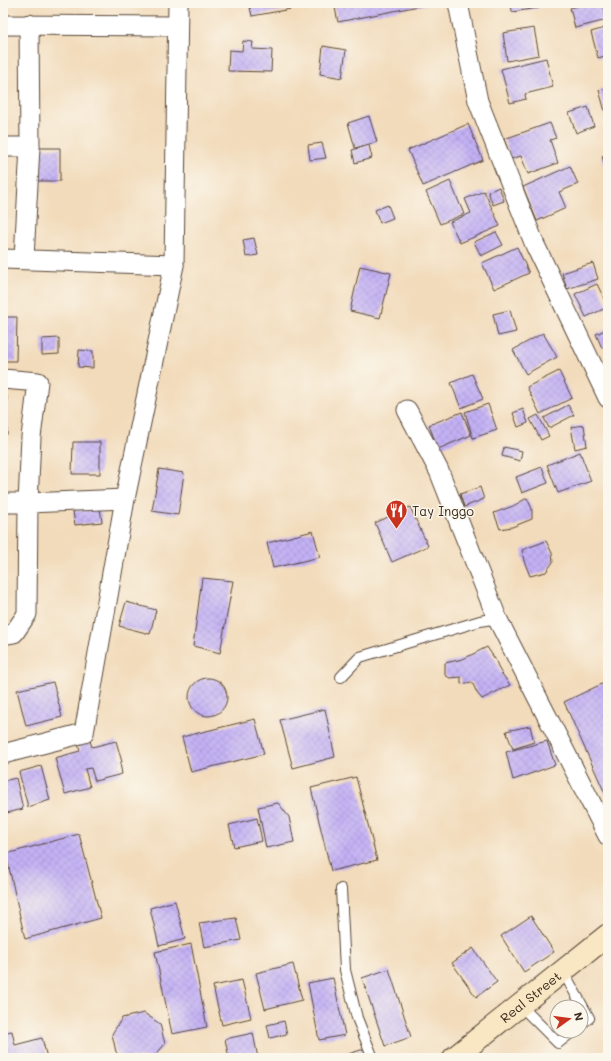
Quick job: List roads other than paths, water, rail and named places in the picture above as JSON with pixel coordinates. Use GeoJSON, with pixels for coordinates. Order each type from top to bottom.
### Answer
{"type":"FeatureCollection","features":[{"type":"Feature","properties":{"kind":"main road","name":"Real Street"},"geometry":{"type":"LineString","coordinates":[[454,1058],[608,935]]}},
{"type":"Feature","properties":{"kind":"street"},"geometry":{"type":"LineString","coordinates":[[3,754],[84,733],[125,499],[174,265],[178,3]]}},
{"type":"Feature","properties":{"kind":"street"},"geometry":{"type":"LineString","coordinates":[[458,3],[478,101],[535,245],[608,398]]}},
{"type":"Feature","properties":{"kind":"street"},"geometry":{"type":"LineString","coordinates":[[24,258],[30,147],[29,24]]}},
{"type":"Feature","properties":{"kind":"street"},"geometry":{"type":"LineString","coordinates":[[3,25],[177,26]]}},
{"type":"Feature","properties":{"kind":"street"},"geometry":{"type":"LineString","coordinates":[[3,147],[30,147]]}},
{"type":"Feature","properties":{"kind":"street"},"geometry":{"type":"LineString","coordinates":[[3,259],[24,258],[174,265]]}},
{"type":"Feature","properties":{"kind":"street"},"geometry":{"type":"LineString","coordinates":[[3,379],[38,382],[31,437],[28,503],[28,614],[14,633],[3,635]]}},
{"type":"Feature","properties":{"kind":"street"},"geometry":{"type":"LineString","coordinates":[[407,410],[439,471],[497,618],[608,836]]}},
{"type":"Feature","properties":{"kind":"street"},"geometry":{"type":"LineString","coordinates":[[3,503],[125,499]]}},
{"type":"Feature","properties":{"kind":"lane"},"geometry":{"type":"LineString","coordinates":[[340,677],[360,656],[480,620],[497,618]]}},
{"type":"Feature","properties":{"kind":"lane"},"geometry":{"type":"LineString","coordinates":[[341,888],[345,970],[357,1018],[373,1058]]}},
{"type":"Feature","properties":{"kind":"lane"},"geometry":{"type":"LineString","coordinates":[[563,971],[578,999]]}},
{"type":"Feature","properties":{"kind":"lane"},"geometry":{"type":"LineString","coordinates":[[520,1005],[549,1034]]}},
{"type":"Feature","properties":{"kind":"lane"},"geometry":{"type":"LineString","coordinates":[[554,1039],[558,1043],[563,1039]]}},
{"type":"Feature","properties":{"kind":"place","name":"Tay Inggo"},"geometry":{"type":"Point","coordinates":[397,530]}}]}
